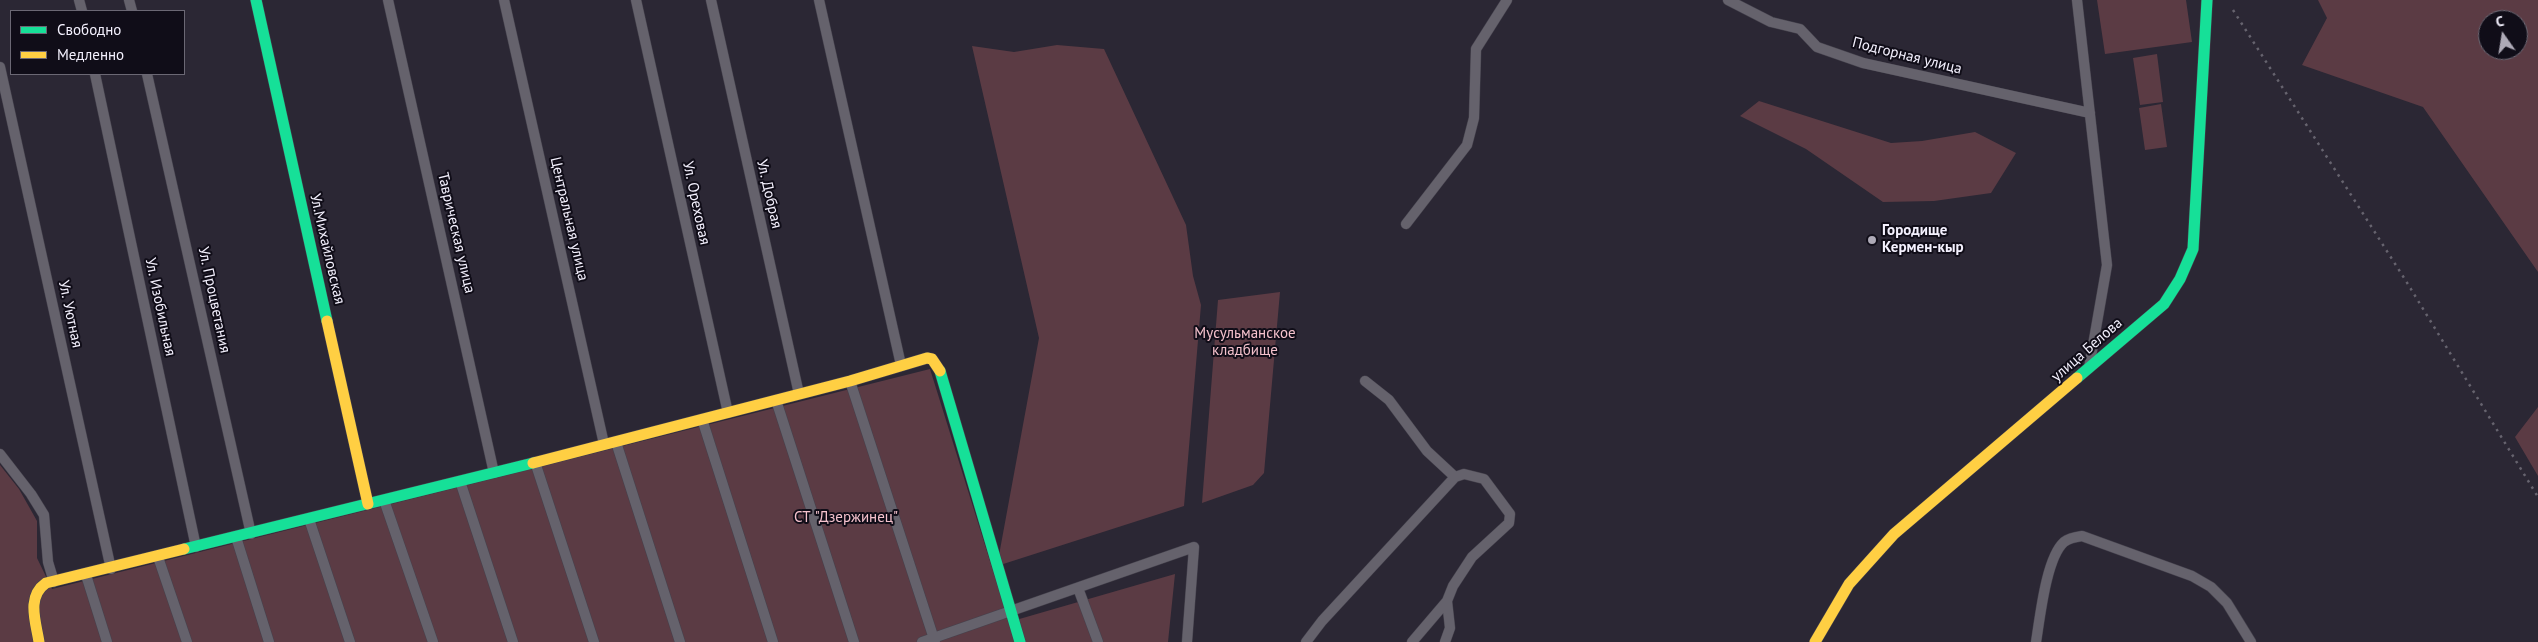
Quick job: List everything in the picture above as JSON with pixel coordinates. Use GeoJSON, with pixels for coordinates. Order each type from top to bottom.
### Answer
{"type":"FeatureCollection","features":[{"type":"Feature","properties":{"kind":"street","name":"Ул.Михайловская"},"geometry":{"type":"LineString","coordinates":[[256,0],[368,504]]}},
{"type":"Feature","properties":{"kind":"street","name":"Таврическая улица"},"geometry":{"type":"LineString","coordinates":[[388,0],[494,472]]}},
{"type":"Feature","properties":{"kind":"street","name":"Центральная улица"},"geometry":{"type":"LineString","coordinates":[[504,0],[610,443],[680,642]]}},
{"type":"Feature","properties":{"kind":"street","name":"Ул. Ореховая"},"geometry":{"type":"LineString","coordinates":[[636,0],[728,412]]}},
{"type":"Feature","properties":{"kind":"street","name":"Ул. Добрая"},"geometry":{"type":"LineString","coordinates":[[711,0],[799,394]]}},
{"type":"Feature","properties":{"kind":"street"},"geometry":{"type":"LineString","coordinates":[[819,0],[901,365]]}},
{"type":"Feature","properties":{"kind":"street"},"geometry":{"type":"LineString","coordinates":[[1406,224],[1467,145],[1474,118],[1476,49],[1506,0]]}},
{"type":"Feature","properties":{"kind":"street"},"geometry":{"type":"LineString","coordinates":[[2077,0],[2107,265],[2089,368]]}},
{"type":"Feature","properties":{"kind":"street","name":"улица Белова"},"geometry":{"type":"LineString","coordinates":[[1815,642],[1830,611],[1859,569],[1894,534],[2164,304],[2180,280],[2193,249],[2207,0]]}},
{"type":"Feature","properties":{"kind":"street","name":"Подгорная улица"},"geometry":{"type":"LineString","coordinates":[[1733,1],[1771,22],[1800,29],[1817,47],[1863,63],[2090,113]]}},
{"type":"Feature","properties":{"kind":"street","name":"Ул. Уютная"},"geometry":{"type":"LineString","coordinates":[[0,67],[111,569]]}},
{"type":"Feature","properties":{"kind":"street","name":"Ул. Изобильная"},"geometry":{"type":"LineString","coordinates":[[95,75],[196,548]]}},
{"type":"Feature","properties":{"kind":"street","name":"Ул. Процветания"},"geometry":{"type":"LineString","coordinates":[[147,75],[251,534]]}},
{"type":"Feature","properties":{"kind":"street"},"geometry":{"type":"LineString","coordinates":[[39,642],[34,595],[41,586],[610,443],[850,381],[927,358],[932,359],[939,366],[1020,642]]}},
{"type":"Feature","properties":{"kind":"street"},"geometry":{"type":"LineString","coordinates":[[850,381],[934,640]]}},
{"type":"Feature","properties":{"kind":"street"},"geometry":{"type":"LineString","coordinates":[[1365,381],[1389,400],[1427,451],[1455,477]]}},
{"type":"Feature","properties":{"kind":"street"},"geometry":{"type":"LineString","coordinates":[[776,400],[854,642]]}},
{"type":"Feature","properties":{"kind":"street"},"geometry":{"type":"LineString","coordinates":[[702,419],[773,642]]}},
{"type":"Feature","properties":{"kind":"street"},"geometry":{"type":"LineString","coordinates":[[0,454],[31,494],[44,515],[48,562],[54,582]]}},
{"type":"Feature","properties":{"kind":"street"},"geometry":{"type":"LineString","coordinates":[[536,462],[594,642]]}},
{"type":"Feature","properties":{"kind":"street"},"geometry":{"type":"LineString","coordinates":[[1306,642],[1322,621],[1455,477],[1474,475],[1484,479],[1511,517],[1509,523],[1472,558],[1453,586],[1447,601],[1412,642]]}},
{"type":"Feature","properties":{"kind":"street"},"geometry":{"type":"LineString","coordinates":[[460,481],[513,642]]}},
{"type":"Feature","properties":{"kind":"street"},"geometry":{"type":"LineString","coordinates":[[384,500],[433,642]]}},
{"type":"Feature","properties":{"kind":"street"},"geometry":{"type":"LineString","coordinates":[[309,519],[350,642]]}},
{"type":"Feature","properties":{"kind":"street"},"geometry":{"type":"LineString","coordinates":[[2036,642],[2047,580],[2059,548],[2069,539],[2082,536],[2192,576],[2211,587],[2226,603],[2251,642]]}},
{"type":"Feature","properties":{"kind":"street"},"geometry":{"type":"LineString","coordinates":[[236,538],[269,642]]}},
{"type":"Feature","properties":{"kind":"street"},"geometry":{"type":"LineString","coordinates":[[922,642],[934,640],[1194,547],[1187,642]]}},
{"type":"Feature","properties":{"kind":"street"},"geometry":{"type":"LineString","coordinates":[[158,557],[186,642]]}},
{"type":"Feature","properties":{"kind":"street"},"geometry":{"type":"LineString","coordinates":[[86,575],[107,642]]}},
{"type":"Feature","properties":{"kind":"street"},"geometry":{"type":"LineString","coordinates":[[1078,588],[1098,642]]}},
{"type":"Feature","properties":{"kind":"street"},"geometry":{"type":"LineString","coordinates":[[1445,642],[1450,628],[1447,601]]}},
{"type":"Feature","properties":{"kind":"green space"},"geometry":{"type":"Polygon","coordinates":[[[2097,0],[2186,0],[2192,42],[2105,54],[2097,0]]]}},
{"type":"Feature","properties":{"kind":"green space"},"geometry":{"type":"Polygon","coordinates":[[[2318,0],[2538,0],[2538,272],[2423,107],[2302,65],[2327,18],[2318,0]]]}},
{"type":"Feature","properties":{"kind":"green space"},"geometry":{"type":"Polygon","coordinates":[[[1057,45],[1104,49],[1186,225],[1193,276],[1201,305],[1184,506],[997,566],[1039,338],[972,46],[1014,52],[1057,45]]]}},
{"type":"Feature","properties":{"kind":"green space"},"geometry":{"type":"Polygon","coordinates":[[[2157,54],[2163,102],[2140,105],[2133,58],[2157,54]]]}},
{"type":"Feature","properties":{"kind":"green space"},"geometry":{"type":"Polygon","coordinates":[[[1759,101],[1891,143],[1922,141],[1975,132],[2016,153],[1991,193],[1934,201],[1883,202],[1806,149],[1740,116],[1759,101]]]}},
{"type":"Feature","properties":{"kind":"green space"},"geometry":{"type":"Polygon","coordinates":[[[2161,104],[2167,147],[2145,150],[2139,108],[2161,104]]]}},
{"type":"Feature","properties":{"kind":"green space","name":"Мусульманское кладбище"},"geometry":{"type":"Polygon","coordinates":[[[1280,292],[1264,473],[1253,485],[1202,503],[1218,300],[1280,292]]]}},
{"type":"Feature","properties":{"kind":"green space","name":"СТ \"Дзержинец\""},"geometry":{"type":"Polygon","coordinates":[[[930,369],[1009,622],[1175,574],[1168,642],[0,642],[0,465],[19,489],[37,521],[37,558],[52,589],[930,369]]]}},
{"type":"Feature","properties":{"kind":"green space"},"geometry":{"type":"Polygon","coordinates":[[[2538,407],[2538,476],[2515,437],[2538,407]]]}},
{"type":"Feature","properties":{"kind":"railway"},"geometry":{"type":"LineString","coordinates":[[2233,10],[2406,281],[2538,497]]}},
{"type":"Feature","properties":{"kind":"traffic: fast"},"geometry":{"type":"LineString","coordinates":[[256,0],[327,321]]}},
{"type":"Feature","properties":{"kind":"traffic: fast"},"geometry":{"type":"LineString","coordinates":[[2077,378],[2164,304],[2180,279],[2193,249],[2207,0]]}},
{"type":"Feature","properties":{"kind":"traffic: fast"},"geometry":{"type":"LineString","coordinates":[[940,371],[1020,642]]}},
{"type":"Feature","properties":{"kind":"traffic: fast"},"geometry":{"type":"LineString","coordinates":[[184,549],[533,463]]}},
{"type":"Feature","properties":{"kind":"traffic: slow"},"geometry":{"type":"LineString","coordinates":[[327,321],[368,504]]}},
{"type":"Feature","properties":{"kind":"traffic: slow"},"geometry":{"type":"LineString","coordinates":[[533,463],[850,381],[927,358],[932,359],[940,371]]}},
{"type":"Feature","properties":{"kind":"traffic: slow"},"geometry":{"type":"LineString","coordinates":[[1815,642],[1849,584],[1894,534],[2077,378]]}},
{"type":"Feature","properties":{"kind":"traffic: slow"},"geometry":{"type":"LineString","coordinates":[[39,642],[34,603],[36,595],[46,583],[184,549]]}},
{"type":"Feature","properties":{"kind":"place","name":"Городище Кермен-кыр"},"geometry":{"type":"Point","coordinates":[1872,240]}}]}
